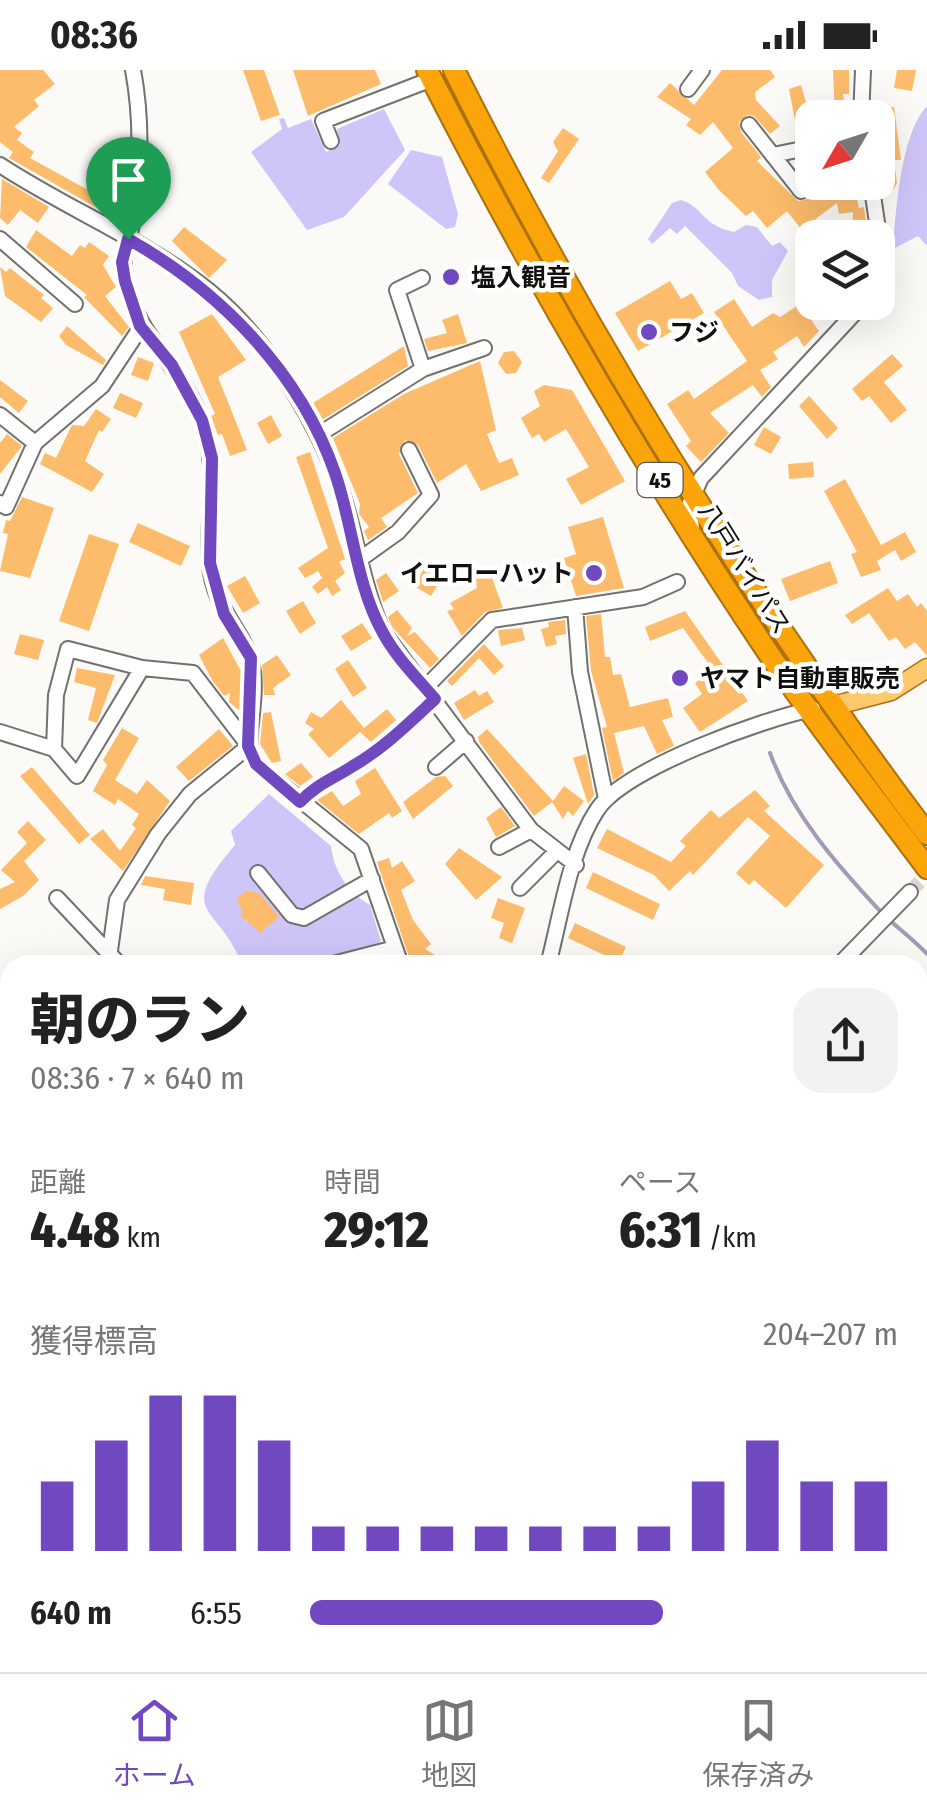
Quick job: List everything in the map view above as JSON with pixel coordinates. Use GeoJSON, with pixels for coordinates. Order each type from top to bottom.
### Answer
{"type":"FeatureCollection","features":[{"type":"Feature","properties":{"kind":"highway","name":"八戸バイパス"},"geometry":{"type":"LineString","coordinates":[[454,70],[549,248],[692,490],[833,706],[927,834]]}},
{"type":"Feature","properties":{"kind":"highway","name":"八戸バイパス"},"geometry":{"type":"LineString","coordinates":[[430,74],[538,274],[693,533],[809,709],[927,868]]}},
{"type":"Feature","properties":{"kind":"main road"},"geometry":{"type":"LineString","coordinates":[[833,706],[891,690],[924,675]]}},
{"type":"Feature","properties":{"kind":"street"},"geometry":{"type":"LineString","coordinates":[[109,955],[117,900],[158,834],[190,794],[248,746],[251,658],[224,614],[210,563],[212,458],[202,420],[180,378],[140,326],[125,281],[122,262],[139,171],[140,109],[133,70]]}},
{"type":"Feature","properties":{"kind":"street"},"geometry":{"type":"LineString","coordinates":[[688,89],[702,70]]}},
{"type":"Feature","properties":{"kind":"street"},"geometry":{"type":"LineString","coordinates":[[861,100],[863,70]]}},
{"type":"Feature","properties":{"kind":"street"},"geometry":{"type":"LineString","coordinates":[[331,141],[323,121],[430,74]]}},
{"type":"Feature","properties":{"kind":"street"},"geometry":{"type":"LineString","coordinates":[[750,126],[795,184]]}},
{"type":"Feature","properties":{"kind":"street"},"geometry":{"type":"LineString","coordinates":[[772,155],[795,150]]}},
{"type":"Feature","properties":{"kind":"street"},"geometry":{"type":"LineString","coordinates":[[0,165],[210,291],[235,315],[318,435],[333,468],[382,632],[531,830],[555,853],[576,865]]}},
{"type":"Feature","properties":{"kind":"street"},"geometry":{"type":"LineString","coordinates":[[0,238],[75,304]]}},
{"type":"Feature","properties":{"kind":"street"},"geometry":{"type":"LineString","coordinates":[[422,278],[396,290],[423,370]]}},
{"type":"Feature","properties":{"kind":"street"},"geometry":{"type":"LineString","coordinates":[[693,533],[688,505],[692,490],[848,320]]}},
{"type":"Feature","properties":{"kind":"street"},"geometry":{"type":"LineString","coordinates":[[2,510],[34,443],[102,386],[140,326]]}},
{"type":"Feature","properties":{"kind":"street"},"geometry":{"type":"LineString","coordinates":[[318,435],[423,370],[484,348]]}},
{"type":"Feature","properties":{"kind":"street"},"geometry":{"type":"LineString","coordinates":[[0,415],[34,443]]}},
{"type":"Feature","properties":{"kind":"street"},"geometry":{"type":"LineString","coordinates":[[359,560],[398,532],[430,494],[409,450]]}},
{"type":"Feature","properties":{"kind":"street"},"geometry":{"type":"LineString","coordinates":[[300,802],[318,783],[351,768],[386,744],[492,620],[643,597],[677,582]]}},
{"type":"Feature","properties":{"kind":"street"},"geometry":{"type":"LineString","coordinates":[[575,607],[580,672],[606,799]]}},
{"type":"Feature","properties":{"kind":"street"},"geometry":{"type":"LineString","coordinates":[[54,748],[56,694],[68,649],[142,668],[194,673],[248,746],[256,764],[353,840],[372,879],[397,955]]}},
{"type":"Feature","properties":{"kind":"street"},"geometry":{"type":"LineString","coordinates":[[0,732],[54,748],[77,776],[142,668]]}},
{"type":"Feature","properties":{"kind":"street"},"geometry":{"type":"LineString","coordinates":[[551,955],[587,829],[606,799],[727,734],[809,709],[833,706]]}},
{"type":"Feature","properties":{"kind":"street"},"geometry":{"type":"LineString","coordinates":[[436,767],[466,741]]}},
{"type":"Feature","properties":{"kind":"street"},"geometry":{"type":"LineString","coordinates":[[499,847],[531,830]]}},
{"type":"Feature","properties":{"kind":"street"},"geometry":{"type":"LineString","coordinates":[[520,888],[555,853]]}},
{"type":"Feature","properties":{"kind":"street"},"geometry":{"type":"LineString","coordinates":[[258,873],[292,915],[304,918],[372,879]]}},
{"type":"Feature","properties":{"kind":"street"},"geometry":{"type":"LineString","coordinates":[[850,955],[910,892]]}},
{"type":"Feature","properties":{"kind":"street"},"geometry":{"type":"LineString","coordinates":[[57,898],[106,955]]}},
{"type":"Feature","properties":{"kind":"street"},"geometry":{"type":"LineString","coordinates":[[368,955],[395,948]]}},
{"type":"Feature","properties":{"kind":"shaded area"},"geometry":{"type":"Polygon","coordinates":[[[927,106],[927,246],[918,236],[895,248],[898,194],[918,118],[927,106]]]}},
{"type":"Feature","properties":{"kind":"shaded area"},"geometry":{"type":"Polygon","coordinates":[[[384,109],[405,150],[344,217],[307,230],[251,152],[282,129],[279,119],[284,118],[288,128],[311,119],[326,152],[340,145],[337,129],[384,109]]]}},
{"type":"Feature","properties":{"kind":"shaded area"},"geometry":{"type":"Polygon","coordinates":[[[411,150],[442,157],[458,214],[455,227],[446,229],[388,184],[411,150]]]}},
{"type":"Feature","properties":{"kind":"shaded area"},"geometry":{"type":"Polygon","coordinates":[[[681,200],[723,229],[734,232],[746,225],[757,227],[772,246],[780,242],[788,251],[772,280],[772,297],[759,300],[738,286],[732,273],[685,226],[677,234],[670,228],[652,244],[648,239],[672,203],[681,200]]]}},
{"type":"Feature","properties":{"kind":"shaded area"},"geometry":{"type":"Polygon","coordinates":[[[269,794],[331,846],[343,880],[370,905],[381,941],[348,955],[238,955],[204,899],[217,868],[235,845],[231,831],[269,794]]]}},
{"type":"Feature","properties":{"kind":"building"},"geometry":{"type":"Polygon","coordinates":[[[0,70],[43,70],[55,84],[34,100],[39,106],[14,127],[22,133],[17,140],[34,152],[30,158],[119,207],[113,217],[9,158],[13,152],[0,142],[0,70]]]}},
{"type":"Feature","properties":{"kind":"building"},"geometry":{"type":"Polygon","coordinates":[[[243,70],[264,70],[280,115],[261,121],[243,70]]]}},
{"type":"Feature","properties":{"kind":"building"},"geometry":{"type":"Polygon","coordinates":[[[293,70],[375,70],[381,84],[308,116],[293,70]]]}},
{"type":"Feature","properties":{"kind":"building"},"geometry":{"type":"Polygon","coordinates":[[[722,70],[770,70],[775,77],[755,92],[756,100],[780,126],[770,134],[754,116],[747,115],[739,122],[741,132],[761,157],[757,161],[795,200],[857,200],[859,208],[864,207],[866,220],[853,220],[853,212],[839,214],[837,203],[814,220],[795,221],[787,211],[767,228],[753,211],[746,216],[705,172],[733,148],[713,122],[700,135],[686,125],[691,119],[657,97],[670,83],[694,105],[722,70]]]}},
{"type":"Feature","properties":{"kind":"building"},"geometry":{"type":"Polygon","coordinates":[[[833,70],[849,70],[849,94],[843,94],[844,100],[834,100],[833,70]]]}},
{"type":"Feature","properties":{"kind":"building"},"geometry":{"type":"Polygon","coordinates":[[[897,70],[916,70],[912,91],[894,88],[897,70]]]}},
{"type":"Feature","properties":{"kind":"building"},"geometry":{"type":"Polygon","coordinates":[[[801,85],[805,100],[795,100],[795,121],[789,89],[801,85]]]}},
{"type":"Feature","properties":{"kind":"building"},"geometry":{"type":"Polygon","coordinates":[[[895,115],[901,160],[895,160],[895,115]]]}},
{"type":"Feature","properties":{"kind":"building"},"geometry":{"type":"Polygon","coordinates":[[[563,128],[579,139],[549,183],[541,178],[558,151],[553,142],[563,128]]]}},
{"type":"Feature","properties":{"kind":"building"},"geometry":{"type":"Polygon","coordinates":[[[2,179],[49,207],[38,223],[20,210],[8,225],[0,218],[2,179]]]}},
{"type":"Feature","properties":{"kind":"building"},"geometry":{"type":"Polygon","coordinates":[[[184,227],[227,260],[209,278],[172,241],[184,227]]]}},
{"type":"Feature","properties":{"kind":"building"},"geometry":{"type":"Polygon","coordinates":[[[36,230],[72,256],[80,245],[85,248],[89,242],[109,256],[103,265],[116,287],[105,296],[129,327],[122,336],[84,297],[87,295],[26,247],[36,230]]]}},
{"type":"Feature","properties":{"kind":"building"},"geometry":{"type":"Polygon","coordinates":[[[0,267],[6,272],[10,268],[44,295],[41,298],[53,308],[41,322],[5,296],[0,267]]]}},
{"type":"Feature","properties":{"kind":"building","name":"フジ"},"geometry":{"type":"Polygon","coordinates":[[[670,281],[681,299],[692,293],[704,313],[638,351],[615,313],[670,281]]]}},
{"type":"Feature","properties":{"kind":"building"},"geometry":{"type":"Polygon","coordinates":[[[734,299],[752,327],[773,313],[780,317],[795,307],[795,320],[811,320],[819,331],[804,347],[797,336],[773,352],[778,359],[760,370],[771,387],[762,397],[753,385],[710,413],[729,433],[701,462],[686,446],[691,441],[667,404],[688,390],[694,399],[747,361],[714,312],[734,299]]]}},
{"type":"Feature","properties":{"kind":"building"},"geometry":{"type":"Polygon","coordinates":[[[212,314],[246,360],[218,377],[247,450],[230,456],[222,434],[218,435],[211,416],[215,414],[179,332],[212,314]]]}},
{"type":"Feature","properties":{"kind":"building"},"geometry":{"type":"Polygon","coordinates":[[[458,314],[467,343],[428,351],[424,339],[447,333],[442,320],[458,314]]]}},
{"type":"Feature","properties":{"kind":"building"},"geometry":{"type":"Polygon","coordinates":[[[67,326],[106,360],[103,365],[66,345],[59,336],[67,326]]]}},
{"type":"Feature","properties":{"kind":"building"},"geometry":{"type":"Polygon","coordinates":[[[404,346],[408,366],[322,420],[313,403],[404,346]]]}},
{"type":"Feature","properties":{"kind":"building"},"geometry":{"type":"Polygon","coordinates":[[[514,351],[522,362],[516,373],[506,374],[498,363],[504,352],[514,351]]]}},
{"type":"Feature","properties":{"kind":"building"},"geometry":{"type":"Polygon","coordinates":[[[892,354],[903,366],[884,382],[907,410],[891,423],[869,396],[862,401],[852,389],[892,354]]]}},
{"type":"Feature","properties":{"kind":"building"},"geometry":{"type":"Polygon","coordinates":[[[138,357],[154,363],[148,381],[131,375],[138,357]]]}},
{"type":"Feature","properties":{"kind":"building"},"geometry":{"type":"Polygon","coordinates":[[[480,361],[496,430],[487,434],[499,463],[512,458],[519,475],[481,491],[466,464],[437,483],[418,445],[405,440],[399,454],[418,493],[381,518],[387,527],[368,540],[364,531],[369,527],[359,514],[360,504],[333,438],[404,394],[480,361]]]}},
{"type":"Feature","properties":{"kind":"building"},"geometry":{"type":"Polygon","coordinates":[[[0,380],[28,401],[19,413],[0,397],[0,380]]]}},
{"type":"Feature","properties":{"kind":"building"},"geometry":{"type":"Polygon","coordinates":[[[544,385],[572,390],[625,481],[581,505],[566,479],[589,467],[566,429],[544,442],[539,434],[532,438],[521,418],[540,406],[534,391],[544,385]]]}},
{"type":"Feature","properties":{"kind":"building"},"geometry":{"type":"Polygon","coordinates":[[[120,393],[143,403],[136,418],[113,408],[120,393]]]}},
{"type":"Feature","properties":{"kind":"building"},"geometry":{"type":"Polygon","coordinates":[[[809,396],[838,428],[827,439],[799,406],[809,396]]]}},
{"type":"Feature","properties":{"kind":"building"},"geometry":{"type":"Polygon","coordinates":[[[96,409],[111,419],[102,432],[99,430],[85,461],[104,474],[92,492],[40,464],[45,453],[56,458],[72,425],[84,426],[96,409]]]}},
{"type":"Feature","properties":{"kind":"building"},"geometry":{"type":"Polygon","coordinates":[[[271,415],[282,436],[268,444],[257,423],[271,415]]]}},
{"type":"Feature","properties":{"kind":"building"},"geometry":{"type":"Polygon","coordinates":[[[764,427],[781,437],[771,454],[754,445],[764,427]]]}},
{"type":"Feature","properties":{"kind":"building"},"geometry":{"type":"Polygon","coordinates":[[[7,434],[22,446],[0,474],[0,443],[7,434]]]}},
{"type":"Feature","properties":{"kind":"building"},"geometry":{"type":"Polygon","coordinates":[[[310,452],[345,559],[339,562],[345,573],[335,581],[341,590],[332,596],[327,587],[318,594],[312,587],[322,578],[318,571],[305,578],[298,568],[328,548],[296,457],[310,452]]]}},
{"type":"Feature","properties":{"kind":"building"},"geometry":{"type":"Polygon","coordinates":[[[813,462],[814,477],[789,479],[788,464],[813,462]]]}},
{"type":"Feature","properties":{"kind":"building"},"geometry":{"type":"Polygon","coordinates":[[[845,479],[881,545],[905,532],[916,552],[901,561],[895,550],[877,561],[881,570],[861,577],[851,554],[857,552],[824,491],[845,479]]]}},
{"type":"Feature","properties":{"kind":"building"},"geometry":{"type":"Polygon","coordinates":[[[22,497],[54,508],[30,578],[0,571],[8,534],[3,533],[6,520],[10,521],[22,497]]]}},
{"type":"Feature","properties":{"kind":"building","name":"イエローハット"},"geometry":{"type":"Polygon","coordinates":[[[603,517],[624,588],[576,596],[564,558],[576,554],[568,527],[603,517]]]}},
{"type":"Feature","properties":{"kind":"building"},"geometry":{"type":"Polygon","coordinates":[[[138,523],[190,546],[181,566],[129,542],[138,523]]]}},
{"type":"Feature","properties":{"kind":"building"},"geometry":{"type":"Polygon","coordinates":[[[89,534],[119,544],[89,631],[59,621],[89,534]]]}},
{"type":"Feature","properties":{"kind":"building"},"geometry":{"type":"Polygon","coordinates":[[[830,561],[838,583],[790,601],[781,579],[830,561]]]}},
{"type":"Feature","properties":{"kind":"building"},"geometry":{"type":"Polygon","coordinates":[[[426,565],[442,578],[431,596],[414,586],[426,565]]]}},
{"type":"Feature","properties":{"kind":"building"},"geometry":{"type":"Polygon","coordinates":[[[488,567],[503,608],[485,612],[462,636],[447,611],[454,609],[450,603],[477,588],[475,572],[488,567]]]}},
{"type":"Feature","properties":{"kind":"building"},"geometry":{"type":"Polygon","coordinates":[[[386,573],[399,591],[383,602],[376,580],[386,573]]]}},
{"type":"Feature","properties":{"kind":"building"},"geometry":{"type":"Polygon","coordinates":[[[245,576],[260,603],[243,613],[227,586],[245,576]]]}},
{"type":"Feature","properties":{"kind":"building"},"geometry":{"type":"Polygon","coordinates":[[[888,588],[897,601],[908,594],[917,607],[921,603],[927,611],[927,656],[915,642],[905,649],[896,637],[889,641],[869,613],[852,624],[845,615],[888,588]]]}},
{"type":"Feature","properties":{"kind":"building"},"geometry":{"type":"Polygon","coordinates":[[[303,601],[316,623],[300,634],[286,611],[303,601]]]}},
{"type":"Feature","properties":{"kind":"building"},"geometry":{"type":"Polygon","coordinates":[[[397,610],[412,628],[407,636],[415,632],[439,659],[430,668],[392,627],[388,617],[397,610]]]}},
{"type":"Feature","properties":{"kind":"building"},"geometry":{"type":"Polygon","coordinates":[[[685,611],[748,701],[700,732],[683,708],[702,694],[695,683],[713,670],[683,628],[650,641],[645,627],[685,611]]]}},
{"type":"Feature","properties":{"kind":"building"},"geometry":{"type":"Polygon","coordinates":[[[601,614],[605,657],[610,657],[613,675],[621,674],[630,707],[668,698],[673,717],[662,720],[674,746],[657,754],[644,726],[614,733],[624,773],[613,781],[602,728],[607,727],[591,671],[586,616],[601,614]]]}},
{"type":"Feature","properties":{"kind":"building"},"geometry":{"type":"Polygon","coordinates":[[[565,620],[566,634],[555,636],[557,644],[546,647],[541,629],[549,627],[548,622],[565,620]]]}},
{"type":"Feature","properties":{"kind":"building"},"geometry":{"type":"Polygon","coordinates":[[[362,623],[372,638],[351,651],[341,636],[362,623]]]}},
{"type":"Feature","properties":{"kind":"building"},"geometry":{"type":"Polygon","coordinates":[[[522,628],[525,640],[501,646],[498,630],[522,628]]]}},
{"type":"Feature","properties":{"kind":"building"},"geometry":{"type":"Polygon","coordinates":[[[20,634],[44,640],[38,660],[14,654],[20,634]]]}},
{"type":"Feature","properties":{"kind":"building"},"geometry":{"type":"Polygon","coordinates":[[[223,638],[242,673],[240,711],[229,702],[230,693],[224,696],[212,680],[199,655],[223,638]]]}},
{"type":"Feature","properties":{"kind":"building"},"geometry":{"type":"Polygon","coordinates":[[[484,644],[504,666],[494,675],[479,658],[452,686],[447,681],[484,644]]]}},
{"type":"Feature","properties":{"kind":"building"},"geometry":{"type":"Polygon","coordinates":[[[277,655],[291,675],[273,688],[275,695],[264,695],[262,665],[277,655]]]}},
{"type":"Feature","properties":{"kind":"building"},"geometry":{"type":"Polygon","coordinates":[[[348,660],[367,688],[353,697],[335,669],[348,660]]]}},
{"type":"Feature","properties":{"kind":"building"},"geometry":{"type":"Polygon","coordinates":[[[77,668],[115,675],[97,723],[88,720],[96,688],[74,682],[77,668]]]}},
{"type":"Feature","properties":{"kind":"building"},"geometry":{"type":"Polygon","coordinates":[[[475,690],[479,696],[487,691],[494,702],[464,720],[454,703],[475,690]]]}},
{"type":"Feature","properties":{"kind":"building"},"geometry":{"type":"Polygon","coordinates":[[[341,700],[364,728],[387,709],[396,720],[371,742],[360,732],[329,758],[308,734],[314,729],[305,723],[311,712],[321,718],[341,700]]]}},
{"type":"Feature","properties":{"kind":"building"},"geometry":{"type":"Polygon","coordinates":[[[271,712],[281,761],[272,763],[260,744],[263,713],[271,712]]]}},
{"type":"Feature","properties":{"kind":"building"},"geometry":{"type":"Polygon","coordinates":[[[122,728],[139,738],[115,780],[137,794],[147,780],[170,801],[123,871],[90,839],[103,829],[120,851],[136,828],[132,825],[139,814],[118,799],[115,805],[93,791],[107,765],[103,760],[122,728]]]}},
{"type":"Feature","properties":{"kind":"building"},"geometry":{"type":"Polygon","coordinates":[[[219,729],[233,746],[189,781],[176,767],[219,729]]]}},
{"type":"Feature","properties":{"kind":"building"},"geometry":{"type":"Polygon","coordinates":[[[487,729],[553,801],[564,786],[584,801],[573,816],[568,811],[563,819],[552,802],[534,816],[479,742],[478,737],[487,729]]]}},
{"type":"Feature","properties":{"kind":"building"},"geometry":{"type":"Polygon","coordinates":[[[586,754],[594,795],[588,804],[573,758],[586,754]]]}},
{"type":"Feature","properties":{"kind":"building"},"geometry":{"type":"Polygon","coordinates":[[[301,763],[313,777],[300,786],[285,774],[301,763]]]}},
{"type":"Feature","properties":{"kind":"building"},"geometry":{"type":"Polygon","coordinates":[[[32,767],[90,835],[79,844],[20,776],[32,767]]]}},
{"type":"Feature","properties":{"kind":"building"},"geometry":{"type":"Polygon","coordinates":[[[375,768],[402,811],[392,818],[389,813],[359,834],[317,800],[332,791],[343,806],[361,794],[355,781],[375,768]]]}},
{"type":"Feature","properties":{"kind":"building"},"geometry":{"type":"Polygon","coordinates":[[[445,776],[453,786],[413,819],[403,802],[436,777],[445,776]]]}},
{"type":"Feature","properties":{"kind":"building"},"geometry":{"type":"Polygon","coordinates":[[[755,790],[770,806],[764,811],[824,865],[786,908],[754,880],[749,885],[736,873],[770,836],[748,817],[693,875],[690,871],[669,891],[654,875],[597,848],[607,829],[671,862],[686,846],[680,841],[711,810],[719,818],[755,790]]]}},
{"type":"Feature","properties":{"kind":"building"},"geometry":{"type":"Polygon","coordinates":[[[501,807],[515,826],[496,837],[486,818],[501,807]]]}},
{"type":"Feature","properties":{"kind":"building"},"geometry":{"type":"Polygon","coordinates":[[[28,821],[46,840],[24,861],[39,880],[23,896],[0,909],[0,889],[15,882],[1,870],[27,843],[17,832],[28,821]]]}},
{"type":"Feature","properties":{"kind":"building"},"geometry":{"type":"Polygon","coordinates":[[[459,848],[502,877],[476,900],[445,864],[459,848]]]}},
{"type":"Feature","properties":{"kind":"building"},"geometry":{"type":"Polygon","coordinates":[[[389,858],[392,868],[402,861],[415,881],[401,890],[413,920],[431,944],[425,949],[435,955],[408,955],[377,862],[389,858]]]}},
{"type":"Feature","properties":{"kind":"building"},"geometry":{"type":"Polygon","coordinates":[[[593,872],[660,904],[653,920],[586,888],[593,872]]]}},
{"type":"Feature","properties":{"kind":"building"},"geometry":{"type":"Polygon","coordinates":[[[145,876],[194,883],[191,905],[163,900],[165,889],[141,885],[145,876]]]}},
{"type":"Feature","properties":{"kind":"building"},"geometry":{"type":"Polygon","coordinates":[[[246,891],[259,893],[279,917],[260,933],[240,915],[243,912],[236,899],[246,891]]]}},
{"type":"Feature","properties":{"kind":"building"},"geometry":{"type":"Polygon","coordinates":[[[498,898],[525,908],[512,943],[499,938],[504,923],[491,918],[498,898]]]}},
{"type":"Feature","properties":{"kind":"building"},"geometry":{"type":"Polygon","coordinates":[[[575,923],[626,947],[622,955],[604,955],[568,938],[575,923]]]}},
{"type":"Feature","properties":{"kind":"waterway"},"geometry":{"type":"LineString","coordinates":[[770,753],[790,797],[832,857],[881,912],[927,954]]}},
{"type":"Feature","properties":{"kind":"tunnel"},"geometry":{"type":"LineString","coordinates":[[910,892],[927,874]]}},
{"type":"Feature","properties":{"kind":"place","name":"塩入観音"},"geometry":{"type":"Point","coordinates":[451,277]}},
{"type":"Feature","properties":{"kind":"place","name":"フジ"},"geometry":{"type":"Point","coordinates":[649,332]}},
{"type":"Feature","properties":{"kind":"place","name":"イエローハット"},"geometry":{"type":"Point","coordinates":[594,573]}},
{"type":"Feature","properties":{"kind":"place","name":"ヤマト自動車販売"},"geometry":{"type":"Point","coordinates":[680,678]}},
{"type":"Feature","properties":{"kind":"route"},"geometry":{"type":"LineString","coordinates":[[128,239],[210,291],[235,315],[299,402],[333,468],[382,632],[435,699],[386,744],[351,768],[318,783],[300,802],[256,764],[248,746],[254,675],[251,658],[214,592],[210,563],[212,458],[202,420],[172,365],[140,326],[122,262],[128,239]]}}]}
